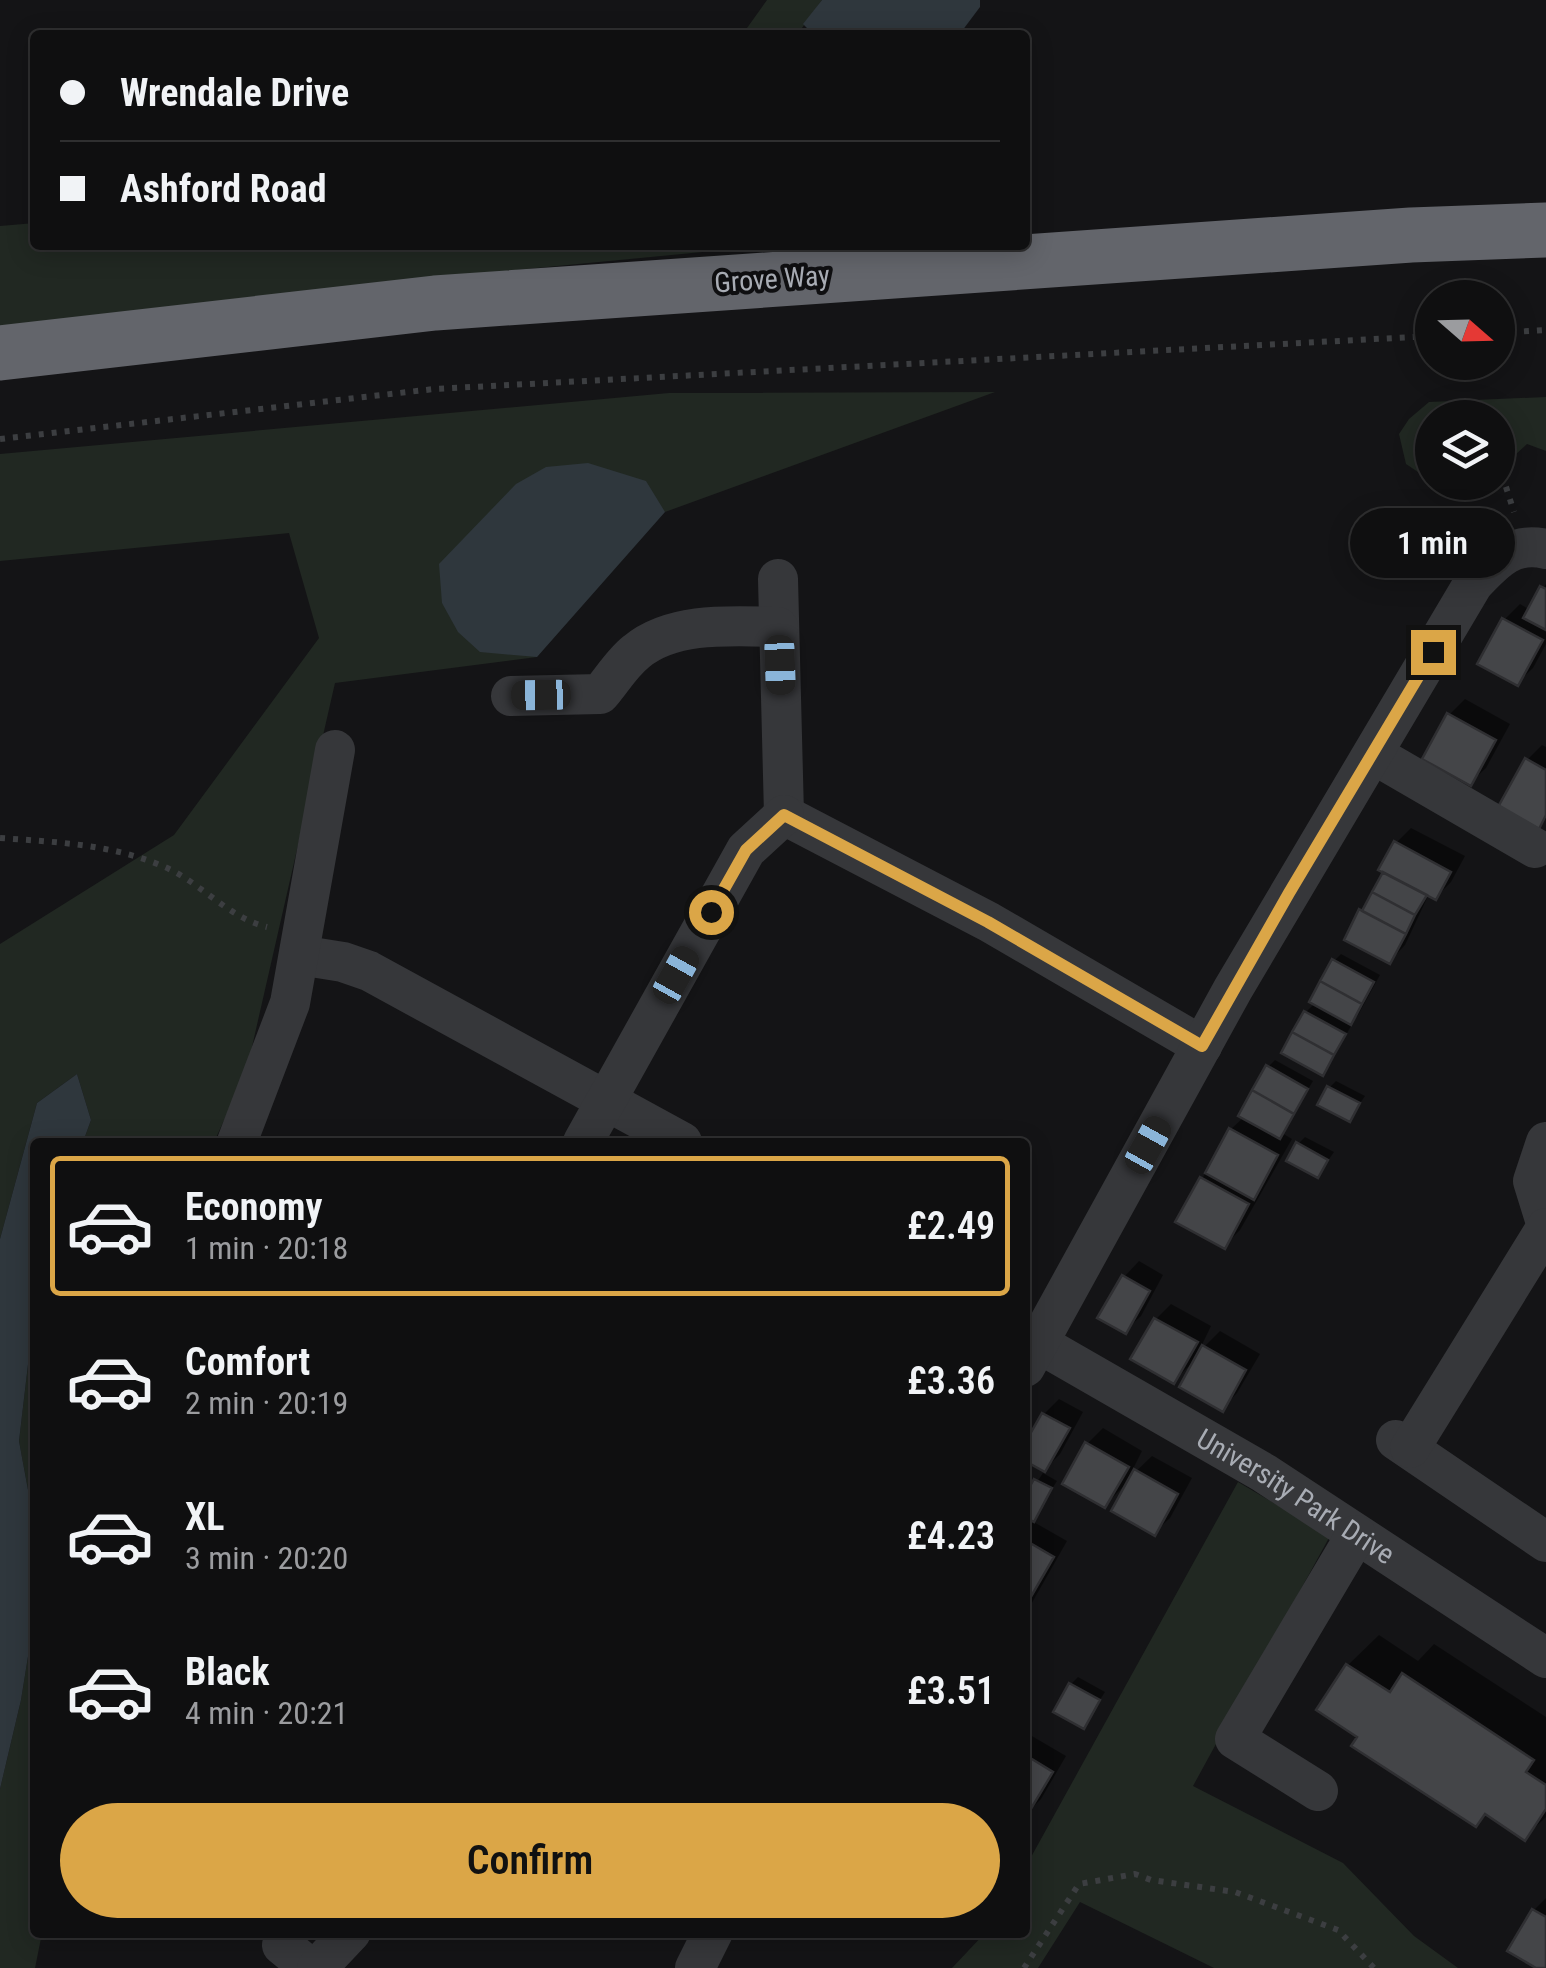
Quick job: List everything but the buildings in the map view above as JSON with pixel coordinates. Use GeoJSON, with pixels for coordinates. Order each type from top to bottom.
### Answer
{"type":"FeatureCollection","features":[{"type":"Feature","properties":{"kind":"highway","name":"Grove Way"},"geometry":{"type":"LineString","coordinates":[[0,352],[435,303],[1391,236],[1546,230]]}},
{"type":"Feature","properties":{"kind":"street"},"geometry":{"type":"LineString","coordinates":[[1032,1355],[1202,1046],[1473,584],[1508,550],[1536,548]]}},
{"type":"Feature","properties":{"kind":"street"},"geometry":{"type":"LineString","coordinates":[[585,1138],[746,850],[784,815],[778,579]]}},
{"type":"Feature","properties":{"kind":"street"},"geometry":{"type":"LineString","coordinates":[[511,696],[600,694],[634,653],[657,638],[720,626],[778,628]]}},
{"type":"Feature","properties":{"kind":"street"},"geometry":{"type":"LineString","coordinates":[[239,1138],[290,1004],[335,750]]}},
{"type":"Feature","properties":{"kind":"street"},"geometry":{"type":"LineString","coordinates":[[1373,754],[1535,848]]}},
{"type":"Feature","properties":{"kind":"street"},"geometry":{"type":"LineString","coordinates":[[784,815],[988,922],[1202,1046]]}},
{"type":"Feature","properties":{"kind":"street"},"geometry":{"type":"LineString","coordinates":[[303,931],[343,962],[369,971],[675,1138]]}},
{"type":"Feature","properties":{"kind":"street"},"geometry":{"type":"LineString","coordinates":[[1546,1142],[1534,1181],[1546,1225],[1412,1450],[1546,1542]]}},
{"type":"Feature","properties":{"kind":"street","name":"University Park Drive"},"geometry":{"type":"LineString","coordinates":[[1032,1355],[1264,1474],[1546,1658]]}},
{"type":"Feature","properties":{"kind":"street"},"geometry":{"type":"LineString","coordinates":[[1318,1792],[1235,1738],[1356,1535]]}},
{"type":"Feature","properties":{"kind":"street"},"geometry":{"type":"LineString","coordinates":[[303,1960],[341,1938]]}},
{"type":"Feature","properties":{"kind":"path"},"geometry":{"type":"LineString","coordinates":[[1515,332],[1546,330]]}},
{"type":"Feature","properties":{"kind":"path"},"geometry":{"type":"LineString","coordinates":[[0,438],[434,389],[1415,337]]}},
{"type":"Feature","properties":{"kind":"path"},"geometry":{"type":"LineString","coordinates":[[1515,500],[1536,548]]}},
{"type":"Feature","properties":{"kind":"path"},"geometry":{"type":"LineString","coordinates":[[0,838],[94,845],[163,866],[249,922],[303,931]]}},
{"type":"Feature","properties":{"kind":"path"},"geometry":{"type":"LineString","coordinates":[[1024,1968],[1080,1884],[1136,1874],[1151,1880],[1235,1892],[1338,1930],[1374,1968]]}},
{"type":"Feature","properties":{"kind":"shaded area"},"geometry":{"type":"Polygon","coordinates":[[[767,0],[822,0],[801,30],[746,30],[767,0]]]}},
{"type":"Feature","properties":{"kind":"shaded area"},"geometry":{"type":"Polygon","coordinates":[[[822,0],[980,0],[980,7],[963,30],[809,30],[803,24],[822,0]]]}},
{"type":"Feature","properties":{"kind":"shaded area"},"geometry":{"type":"Polygon","coordinates":[[[30,223],[30,250],[723,250],[496,272],[0,333],[0,226],[30,223]]]}},
{"type":"Feature","properties":{"kind":"shaded area"},"geometry":{"type":"Polygon","coordinates":[[[995,392],[665,512],[546,468],[442,603],[537,657],[335,683],[246,1073],[216,1138],[84,1138],[91,1120],[77,1074],[37,1103],[0,1239],[0,944],[174,835],[319,638],[289,533],[0,561],[0,454],[669,393],[995,392]]]}},
{"type":"Feature","properties":{"kind":"shaded area"},"geometry":{"type":"Polygon","coordinates":[[[1546,397],[1546,451],[1527,444],[1515,455],[1515,400],[1476,400],[1546,397]]]}},
{"type":"Feature","properties":{"kind":"shaded area"},"geometry":{"type":"Polygon","coordinates":[[[1415,414],[1415,470],[1406,464],[1399,434],[1415,414]]]}},
{"type":"Feature","properties":{"kind":"shaded area"},"geometry":{"type":"Polygon","coordinates":[[[588,463],[646,481],[665,512],[537,657],[480,652],[458,632],[442,603],[439,564],[516,484],[546,467],[588,463]]]}},
{"type":"Feature","properties":{"kind":"shaded area"},"geometry":{"type":"Polygon","coordinates":[[[77,1074],[91,1120],[84,1138],[30,1138],[30,1348],[19,1441],[30,1501],[30,1644],[0,1789],[0,1239],[37,1103],[77,1074]]]}},
{"type":"Feature","properties":{"kind":"shaded area"},"geometry":{"type":"Polygon","coordinates":[[[30,1348],[30,1501],[19,1441],[30,1348]]]}},
{"type":"Feature","properties":{"kind":"shaded area"},"geometry":{"type":"Polygon","coordinates":[[[1238,1482],[1330,1536],[1193,1786],[1343,1863],[1414,1936],[1458,1968],[1214,1968],[1080,1902],[1038,1968],[952,1968],[980,1938],[1030,1938],[1030,1859],[1238,1482]]]}},
{"type":"Feature","properties":{"kind":"shaded area"},"geometry":{"type":"Polygon","coordinates":[[[30,1644],[30,1938],[41,1938],[35,1968],[0,1968],[0,1789],[30,1644]]]}},
{"type":"Feature","properties":{"kind":"route"},"geometry":{"type":"LineString","coordinates":[[711,912],[746,850],[784,815],[988,922],[1202,1046],[1433,652]]}}]}
